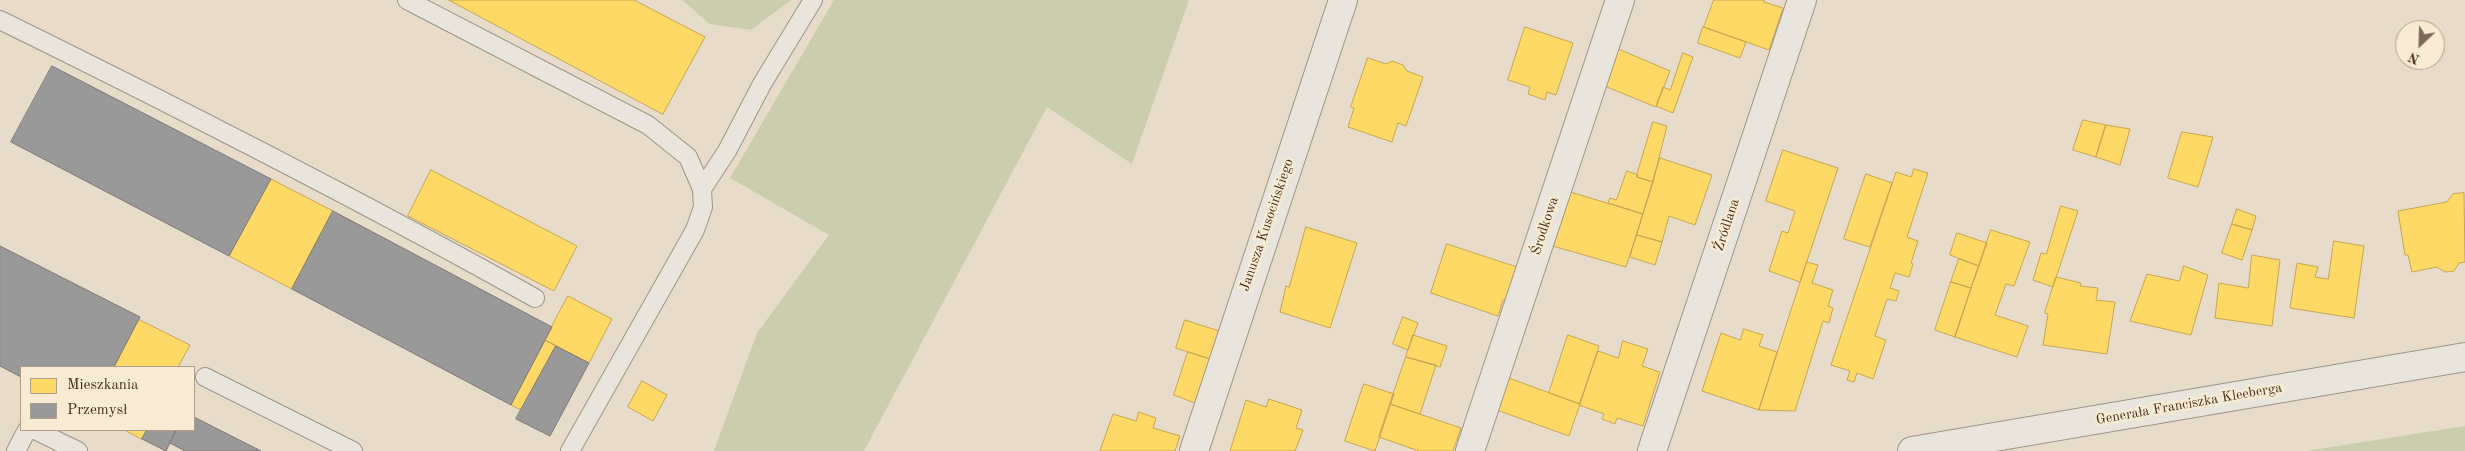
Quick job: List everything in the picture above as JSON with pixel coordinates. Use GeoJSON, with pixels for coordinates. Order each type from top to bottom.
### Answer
{"type":"FeatureCollection","features":[{"type":"Feature","properties":{"kind":"street","name":"Janusza Kusocińskiego"},"geometry":{"type":"LineString","coordinates":[[1194,451],[1343,0]]}},
{"type":"Feature","properties":{"kind":"street","name":"Środkowa"},"geometry":{"type":"LineString","coordinates":[[1470,451],[1620,0]]}},
{"type":"Feature","properties":{"kind":"street","name":"Źródlana"},"geometry":{"type":"LineString","coordinates":[[1652,451],[1802,0]]}},
{"type":"Feature","properties":{"kind":"street","name":"Generała Franciszka Kleeberga"},"geometry":{"type":"LineString","coordinates":[[1912,451],[2465,357]]}},
{"type":"Feature","properties":{"kind":"lane"},"geometry":{"type":"LineString","coordinates":[[407,0],[648,125],[688,157],[702,190],[703,207],[695,230],[570,451]]}},
{"type":"Feature","properties":{"kind":"lane"},"geometry":{"type":"LineString","coordinates":[[702,190],[727,151],[762,84],[813,0]]}},
{"type":"Feature","properties":{"kind":"lane"},"geometry":{"type":"LineString","coordinates":[[0,20],[382,214],[535,298]]}},
{"type":"Feature","properties":{"kind":"lane"},"geometry":{"type":"LineString","coordinates":[[205,377],[353,451]]}},
{"type":"Feature","properties":{"kind":"lane"},"geometry":{"type":"LineString","coordinates":[[16,451],[26,431]]}},
{"type":"Feature","properties":{"kind":"lane"},"geometry":{"type":"LineString","coordinates":[[37,431],[78,451]]}},
{"type":"Feature","properties":{"kind":"green space"},"geometry":{"type":"Polygon","coordinates":[[[682,0],[791,0],[751,30],[710,24],[682,0]]]}},
{"type":"Feature","properties":{"kind":"green space"},"geometry":{"type":"Polygon","coordinates":[[[834,0],[1189,0],[1132,164],[1047,107],[864,451],[714,451],[757,333],[829,235],[730,178],[834,0]]]}},
{"type":"Feature","properties":{"kind":"green space"},"geometry":{"type":"Polygon","coordinates":[[[2465,426],[2465,451],[2306,451],[2465,426]]]}},
{"type":"Feature","properties":{"kind":"building: Mieszkania"},"geometry":{"type":"Polygon","coordinates":[[[449,0],[634,0],[705,37],[663,114],[449,0]]]}},
{"type":"Feature","properties":{"kind":"building: Mieszkania"},"geometry":{"type":"Polygon","coordinates":[[[1714,0],[1764,0],[1764,2],[1783,8],[1769,50],[1704,27],[1714,0]]]}},
{"type":"Feature","properties":{"kind":"building: Mieszkania"},"geometry":{"type":"Polygon","coordinates":[[[1525,27],[1573,43],[1556,95],[1547,92],[1545,100],[1528,94],[1530,87],[1508,80],[1525,27]]]}},
{"type":"Feature","properties":{"kind":"building: Mieszkania"},"geometry":{"type":"Polygon","coordinates":[[[1703,27],[1746,42],[1740,58],[1698,43],[1703,27]]]}},
{"type":"Feature","properties":{"kind":"building: Mieszkania"},"geometry":{"type":"Polygon","coordinates":[[[1616,48],[1670,71],[1656,107],[1602,85],[1616,48]]]}},
{"type":"Feature","properties":{"kind":"building: Mieszkania"},"geometry":{"type":"Polygon","coordinates":[[[1683,53],[1693,57],[1673,113],[1656,106],[1663,87],[1670,90],[1683,53]]]}},
{"type":"Feature","properties":{"kind":"building: Mieszkania"},"geometry":{"type":"Polygon","coordinates":[[[1368,58],[1386,64],[1392,61],[1403,65],[1407,71],[1423,77],[1406,126],[1398,123],[1392,142],[1348,127],[1354,108],[1351,107],[1368,58]]]}},
{"type":"Feature","properties":{"kind":"building: Mieszkania"},"geometry":{"type":"Polygon","coordinates":[[[2083,120],[2106,125],[2096,157],[2073,150],[2083,120]]]}},
{"type":"Feature","properties":{"kind":"building: Mieszkania"},"geometry":{"type":"Polygon","coordinates":[[[1653,122],[1667,126],[1653,182],[1637,177],[1637,174],[1653,122]]]}},
{"type":"Feature","properties":{"kind":"building: Mieszkania"},"geometry":{"type":"Polygon","coordinates":[[[2106,125],[2130,129],[2120,165],[2096,157],[2106,125]]]}},
{"type":"Feature","properties":{"kind":"building: Mieszkania"},"geometry":{"type":"Polygon","coordinates":[[[2182,132],[2213,137],[2198,187],[2168,178],[2182,132]]]}},
{"type":"Feature","properties":{"kind":"building: Mieszkania"},"geometry":{"type":"Polygon","coordinates":[[[1783,150],[1838,168],[1800,282],[1769,271],[1782,231],[1788,233],[1795,211],[1766,201],[1783,150]]]}},
{"type":"Feature","properties":{"kind":"building: Mieszkania"},"geometry":{"type":"Polygon","coordinates":[[[1660,158],[1712,175],[1695,225],[1669,216],[1662,242],[1637,235],[1660,158]]]}},
{"type":"Feature","properties":{"kind":"building: Mieszkania"},"geometry":{"type":"Polygon","coordinates":[[[1914,169],[1928,173],[1907,237],[1918,241],[1909,277],[1895,273],[1890,288],[1899,291],[1896,301],[1887,299],[1875,336],[1886,340],[1873,379],[1857,373],[1854,382],[1847,380],[1850,371],[1831,365],[1896,172],[1911,177],[1914,169]]]}},
{"type":"Feature","properties":{"kind":"building: Mieszkania"},"geometry":{"type":"Polygon","coordinates":[[[431,170],[577,246],[554,291],[408,216],[431,170]]]}},
{"type":"Feature","properties":{"kind":"building: Mieszkania"},"geometry":{"type":"Polygon","coordinates":[[[1627,171],[1638,175],[1637,177],[1653,182],[1643,214],[1608,203],[1610,198],[1616,200],[1627,171]]]}},
{"type":"Feature","properties":{"kind":"building: Mieszkania"},"geometry":{"type":"Polygon","coordinates":[[[1866,174],[1892,183],[1870,247],[1844,239],[1866,174]]]}},
{"type":"Feature","properties":{"kind":"building: Mieszkania"},"geometry":{"type":"Polygon","coordinates":[[[271,179],[333,211],[292,289],[229,256],[271,179]]]}},
{"type":"Feature","properties":{"kind":"building: Mieszkania"},"geometry":{"type":"Polygon","coordinates":[[[1567,191],[1643,214],[1626,267],[1549,245],[1567,191]]]}},
{"type":"Feature","properties":{"kind":"building: Mieszkania"},"geometry":{"type":"Polygon","coordinates":[[[2464,193],[2465,262],[2459,263],[2454,271],[2445,272],[2437,267],[2412,272],[2408,255],[2405,255],[2398,211],[2447,202],[2453,194],[2464,193]]]}},
{"type":"Feature","properties":{"kind":"building: Mieszkania"},"geometry":{"type":"Polygon","coordinates":[[[2061,206],[2078,211],[2053,287],[2033,280],[2041,253],[2046,254],[2061,206]]]}},
{"type":"Feature","properties":{"kind":"building: Mieszkania"},"geometry":{"type":"Polygon","coordinates":[[[2237,209],[2256,216],[2252,230],[2232,224],[2237,209]]]}},
{"type":"Feature","properties":{"kind":"building: Mieszkania"},"geometry":{"type":"Polygon","coordinates":[[[2232,224],[2252,230],[2242,260],[2222,253],[2232,224]]]}},
{"type":"Feature","properties":{"kind":"building: Mieszkania"},"geometry":{"type":"Polygon","coordinates":[[[1306,227],[1357,243],[1330,328],[1280,312],[1286,286],[1289,287],[1306,227]]]}},
{"type":"Feature","properties":{"kind":"building: Mieszkania"},"geometry":{"type":"Polygon","coordinates":[[[1991,230],[2030,242],[2014,286],[2006,284],[1995,315],[2028,326],[2017,357],[1955,337],[1991,230]]]}},
{"type":"Feature","properties":{"kind":"building: Mieszkania"},"geometry":{"type":"Polygon","coordinates":[[[1957,233],[1987,243],[1979,266],[1950,255],[1957,233]]]}},
{"type":"Feature","properties":{"kind":"building: Mieszkania"},"geometry":{"type":"Polygon","coordinates":[[[1637,235],[1662,242],[1655,265],[1630,257],[1637,235]]]}},
{"type":"Feature","properties":{"kind":"building: Mieszkania"},"geometry":{"type":"Polygon","coordinates":[[[2334,241],[2364,246],[2354,318],[2290,308],[2297,263],[2318,267],[2315,277],[2328,279],[2334,241]]]}},
{"type":"Feature","properties":{"kind":"building: Mieszkania"},"geometry":{"type":"Polygon","coordinates":[[[1447,244],[1517,267],[1506,300],[1503,300],[1498,316],[1431,293],[1447,244]]]}},
{"type":"Feature","properties":{"kind":"building: Mieszkania"},"geometry":{"type":"Polygon","coordinates":[[[2252,255],[2280,260],[2272,326],[2215,318],[2219,283],[2248,288],[2252,255]]]}},
{"type":"Feature","properties":{"kind":"building: Mieszkania"},"geometry":{"type":"Polygon","coordinates":[[[1959,259],[1979,266],[1971,288],[1951,282],[1959,259]]]}},
{"type":"Feature","properties":{"kind":"building: Mieszkania"},"geometry":{"type":"Polygon","coordinates":[[[1807,262],[1818,265],[1812,283],[1833,290],[1828,306],[1833,308],[1829,323],[1823,321],[1795,411],[1759,410],[1807,262]]]}},
{"type":"Feature","properties":{"kind":"building: Mieszkania"},"geometry":{"type":"Polygon","coordinates":[[[2184,266],[2208,275],[2191,335],[2130,321],[2147,274],[2179,281],[2184,266]]]}},
{"type":"Feature","properties":{"kind":"building: Mieszkania"},"geometry":{"type":"Polygon","coordinates":[[[2056,277],[2081,283],[2080,286],[2098,288],[2096,300],[2115,302],[2107,354],[2043,345],[2048,314],[2045,313],[2056,277]]]}},
{"type":"Feature","properties":{"kind":"building: Mieszkania"},"geometry":{"type":"Polygon","coordinates":[[[1951,282],[1971,288],[1955,337],[1935,330],[1951,282]]]}},
{"type":"Feature","properties":{"kind":"building: Mieszkania"},"geometry":{"type":"Polygon","coordinates":[[[568,296],[612,319],[589,363],[545,340],[568,296]]]}},
{"type":"Feature","properties":{"kind":"building: Mieszkania"},"geometry":{"type":"Polygon","coordinates":[[[1403,317],[1418,323],[1408,350],[1393,344],[1403,317]]]}},
{"type":"Feature","properties":{"kind":"building: Mieszkania"},"geometry":{"type":"Polygon","coordinates":[[[138,319],[190,345],[179,366],[114,366],[138,319]]]}},
{"type":"Feature","properties":{"kind":"building: Mieszkania"},"geometry":{"type":"Polygon","coordinates":[[[1185,320],[1219,331],[1210,359],[1176,348],[1185,320]]]}},
{"type":"Feature","properties":{"kind":"building: Mieszkania"},"geometry":{"type":"Polygon","coordinates":[[[1744,329],[1763,335],[1759,346],[1777,352],[1759,410],[1702,391],[1721,333],[1740,340],[1744,329]]]}},
{"type":"Feature","properties":{"kind":"building: Mieszkania"},"geometry":{"type":"Polygon","coordinates":[[[1413,335],[1447,346],[1440,367],[1406,357],[1413,335]]]}},
{"type":"Feature","properties":{"kind":"building: Mieszkania"},"geometry":{"type":"Polygon","coordinates":[[[1568,335],[1599,346],[1580,404],[1549,393],[1568,335]]]}},
{"type":"Feature","properties":{"kind":"building: Mieszkania"},"geometry":{"type":"Polygon","coordinates":[[[545,340],[556,346],[521,410],[511,405],[545,340]]]}},
{"type":"Feature","properties":{"kind":"building: Mieszkania"},"geometry":{"type":"Polygon","coordinates":[[[1623,341],[1648,349],[1642,366],[1660,372],[1643,426],[1617,418],[1615,424],[1602,419],[1604,414],[1579,405],[1598,351],[1618,358],[1623,341]]]}},
{"type":"Feature","properties":{"kind":"building: Mieszkania"},"geometry":{"type":"Polygon","coordinates":[[[1188,352],[1210,359],[1195,403],[1174,395],[1188,352]]]}},
{"type":"Feature","properties":{"kind":"building: Mieszkania"},"geometry":{"type":"Polygon","coordinates":[[[1406,357],[1436,365],[1420,414],[1390,404],[1406,357]]]}},
{"type":"Feature","properties":{"kind":"building: Mieszkania"},"geometry":{"type":"Polygon","coordinates":[[[1506,377],[1580,404],[1569,436],[1494,409],[1506,377]]]}},
{"type":"Feature","properties":{"kind":"building: Mieszkania"},"geometry":{"type":"Polygon","coordinates":[[[642,381],[667,395],[653,421],[628,407],[642,381]]]}},
{"type":"Feature","properties":{"kind":"building: Mieszkania"},"geometry":{"type":"Polygon","coordinates":[[[1364,384],[1394,394],[1375,451],[1345,441],[1364,384]]]}},
{"type":"Feature","properties":{"kind":"building: Mieszkania"},"geometry":{"type":"Polygon","coordinates":[[[1269,399],[1302,410],[1296,428],[1303,430],[1295,451],[1230,451],[1246,400],[1266,407],[1269,399]]]}},
{"type":"Feature","properties":{"kind":"building: Mieszkania"},"geometry":{"type":"Polygon","coordinates":[[[1390,404],[1461,428],[1453,451],[1419,451],[1379,437],[1390,404]]]}},
{"type":"Feature","properties":{"kind":"building: Mieszkania"},"geometry":{"type":"Polygon","coordinates":[[[1139,412],[1156,418],[1153,428],[1180,436],[1175,451],[1100,451],[1113,414],[1136,421],[1139,412]]]}},
{"type":"Feature","properties":{"kind":"building: Mieszkania"},"geometry":{"type":"Polygon","coordinates":[[[127,431],[146,431],[142,439],[127,431]]]}},
{"type":"Feature","properties":{"kind":"building: Przemysł"},"geometry":{"type":"Polygon","coordinates":[[[52,66],[271,179],[229,256],[11,142],[52,66]]]}},
{"type":"Feature","properties":{"kind":"building: Przemysł"},"geometry":{"type":"Polygon","coordinates":[[[333,211],[552,327],[511,405],[292,289],[333,211]]]}},
{"type":"Feature","properties":{"kind":"building: Przemysł"},"geometry":{"type":"Polygon","coordinates":[[[0,246],[140,317],[115,366],[20,366],[20,376],[0,366],[0,246]]]}},
{"type":"Feature","properties":{"kind":"building: Przemysł"},"geometry":{"type":"Polygon","coordinates":[[[556,346],[589,363],[550,436],[516,419],[556,346]]]}},
{"type":"Feature","properties":{"kind":"building: Przemysł"},"geometry":{"type":"Polygon","coordinates":[[[195,418],[261,451],[185,451],[170,443],[176,431],[195,431],[195,418]]]}},
{"type":"Feature","properties":{"kind":"building: Przemysł"},"geometry":{"type":"Polygon","coordinates":[[[146,431],[176,431],[166,451],[142,439],[146,431]]]}}]}
